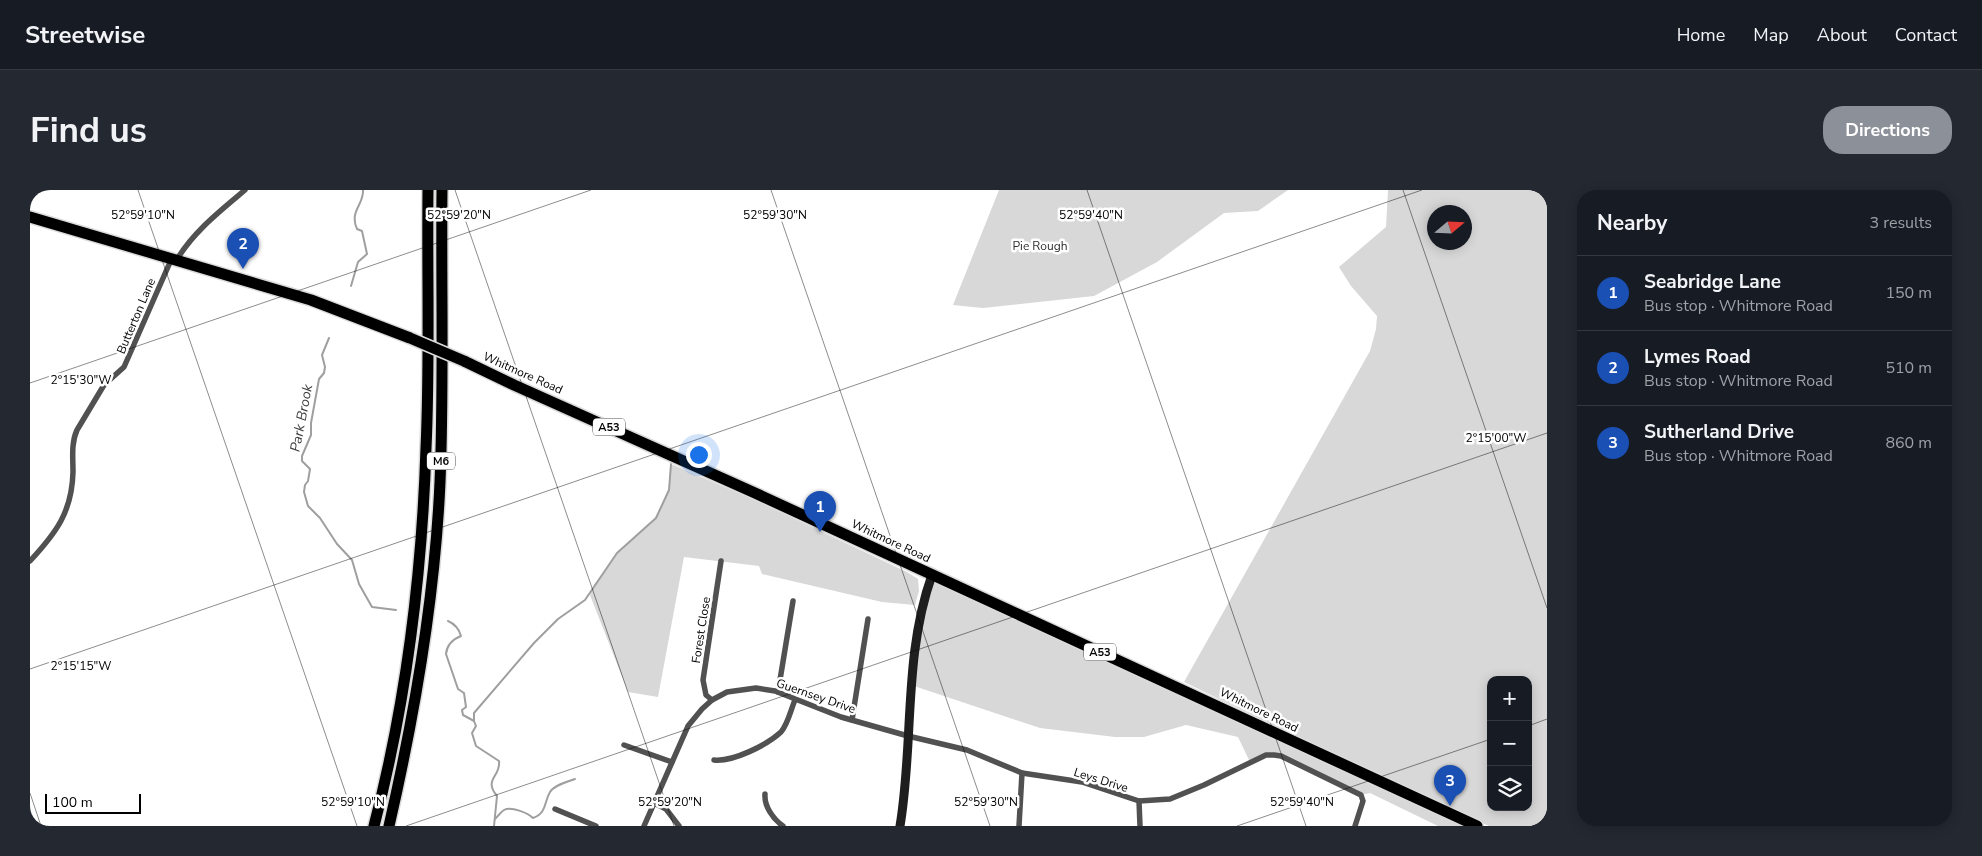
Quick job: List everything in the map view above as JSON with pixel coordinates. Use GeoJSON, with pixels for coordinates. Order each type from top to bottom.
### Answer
{"type":"FeatureCollection","features":[{"type":"Feature","properties":{"kind":"highway","name":"M6"},"geometry":{"type":"LineString","coordinates":[[374,826],[396,731],[404,684],[421,532],[427,420],[428,190]]}},
{"type":"Feature","properties":{"kind":"highway","name":"M6"},"geometry":{"type":"LineString","coordinates":[[389,826],[418,686],[436,544],[442,414],[442,190]]}},
{"type":"Feature","properties":{"kind":"highway","name":"Whitmore Road"},"geometry":{"type":"LineString","coordinates":[[30,217],[311,300],[410,338],[932,575],[1474,825]]}},
{"type":"Feature","properties":{"kind":"street","name":"Butterton Lane"},"geometry":{"type":"LineString","coordinates":[[30,561],[52,537],[68,507],[73,474],[74,437],[77,430],[104,386],[124,366],[174,260],[211,219],[245,190]]}},
{"type":"Feature","properties":{"kind":"street","name":"Forest Close"},"geometry":{"type":"LineString","coordinates":[[712,700],[706,695],[703,680],[721,561]]}},
{"type":"Feature","properties":{"kind":"street"},"geometry":{"type":"LineString","coordinates":[[900,826],[906,790],[913,660],[926,590],[932,575]]}},
{"type":"Feature","properties":{"kind":"street"},"geometry":{"type":"LineString","coordinates":[[778,692],[793,601]]}},
{"type":"Feature","properties":{"kind":"street"},"geometry":{"type":"LineString","coordinates":[[852,720],[868,619]]}},
{"type":"Feature","properties":{"kind":"street","name":"Guernsey Drive"},"geometry":{"type":"LineString","coordinates":[[644,826],[688,726],[712,700],[727,692],[756,688],[778,692],[852,720],[908,736]]}},
{"type":"Feature","properties":{"kind":"street"},"geometry":{"type":"LineString","coordinates":[[714,760],[723,761],[735,758],[756,748],[781,731],[795,700]]}},
{"type":"Feature","properties":{"kind":"street","name":"Leys Drive"},"geometry":{"type":"LineString","coordinates":[[908,736],[967,750],[1022,773],[1082,782],[1138,801],[1170,799],[1266,755],[1281,756],[1361,795],[1363,801],[1355,826]]}},
{"type":"Feature","properties":{"kind":"street"},"geometry":{"type":"LineString","coordinates":[[624,745],[672,762]]}},
{"type":"Feature","properties":{"kind":"street"},"geometry":{"type":"LineString","coordinates":[[1020,826],[1022,773]]}},
{"type":"Feature","properties":{"kind":"street"},"geometry":{"type":"LineString","coordinates":[[765,794],[771,814],[783,826]]}},
{"type":"Feature","properties":{"kind":"street"},"geometry":{"type":"LineString","coordinates":[[1138,801],[1140,826]]}},
{"type":"Feature","properties":{"kind":"street"},"geometry":{"type":"LineString","coordinates":[[654,803],[666,809],[678,826]]}},
{"type":"Feature","properties":{"kind":"street"},"geometry":{"type":"LineString","coordinates":[[555,809],[596,826]]}},
{"type":"Feature","properties":{"kind":"green space","name":"Pie Rough"},"geometry":{"type":"Polygon","coordinates":[[[999,190],[1288,190],[1258,211],[1224,213],[1157,262],[1094,296],[983,308],[953,305],[999,190]]]}},
{"type":"Feature","properties":{"kind":"green space"},"geometry":{"type":"Polygon","coordinates":[[[1388,190],[1547,190],[1547,826],[1489,826],[1426,799],[1184,682],[1370,351],[1376,329],[1377,316],[1351,286],[1339,267],[1386,227],[1388,190]]]}},
{"type":"Feature","properties":{"kind":"green space"},"geometry":{"type":"Polygon","coordinates":[[[671,464],[759,502],[907,572],[918,579],[919,591],[915,605],[882,602],[762,574],[759,566],[684,557],[658,697],[628,692],[590,595],[594,585],[617,553],[656,518],[669,490],[671,464]]]}},
{"type":"Feature","properties":{"kind":"green space"},"geometry":{"type":"Polygon","coordinates":[[[932,575],[1471,826],[1438,826],[1370,793],[1361,795],[1274,755],[1250,762],[1238,737],[1186,725],[1144,737],[1115,737],[1040,728],[911,685],[932,575]]]}},
{"type":"Feature","properties":{"kind":"waterway","name":"Park Brook"},"geometry":{"type":"LineString","coordinates":[[351,286],[358,262],[367,254],[362,231],[357,229],[355,223],[363,190]]}},
{"type":"Feature","properties":{"kind":"waterway","name":"Park Brook"},"geometry":{"type":"LineString","coordinates":[[329,338],[322,355],[325,367],[324,373],[319,379],[311,423],[311,435],[302,456],[302,461],[310,469],[304,492],[308,506],[320,518],[337,544],[352,560],[359,584],[372,607],[396,610]]}},
{"type":"Feature","properties":{"kind":"waterway"},"geometry":{"type":"LineString","coordinates":[[474,721],[474,713],[534,643],[558,619],[585,600],[617,553],[656,518],[669,490],[671,464]]}},
{"type":"Feature","properties":{"kind":"waterway","name":"Park Brook"},"geometry":{"type":"LineString","coordinates":[[448,621],[456,627],[461,636],[451,643],[446,654],[458,689],[464,693],[466,707],[462,710],[463,715],[474,721],[476,726],[472,733],[476,746],[499,761],[498,771],[492,782],[493,790],[497,796],[494,826]]}},
{"type":"Feature","properties":{"kind":"waterway"},"geometry":{"type":"LineString","coordinates":[[495,819],[507,809],[519,811],[533,818],[538,816],[554,787],[575,779]]}},
{"type":"Feature","properties":{"kind":"place","name":"Lymes Road"},"geometry":{"type":"Point","coordinates":[243,269]}},
{"type":"Feature","properties":{"kind":"place","name":"Seabridge Lane"},"geometry":{"type":"Point","coordinates":[820,532]}},
{"type":"Feature","properties":{"kind":"place","name":"Sutherland Drive"},"geometry":{"type":"Point","coordinates":[1450,806]}}]}
